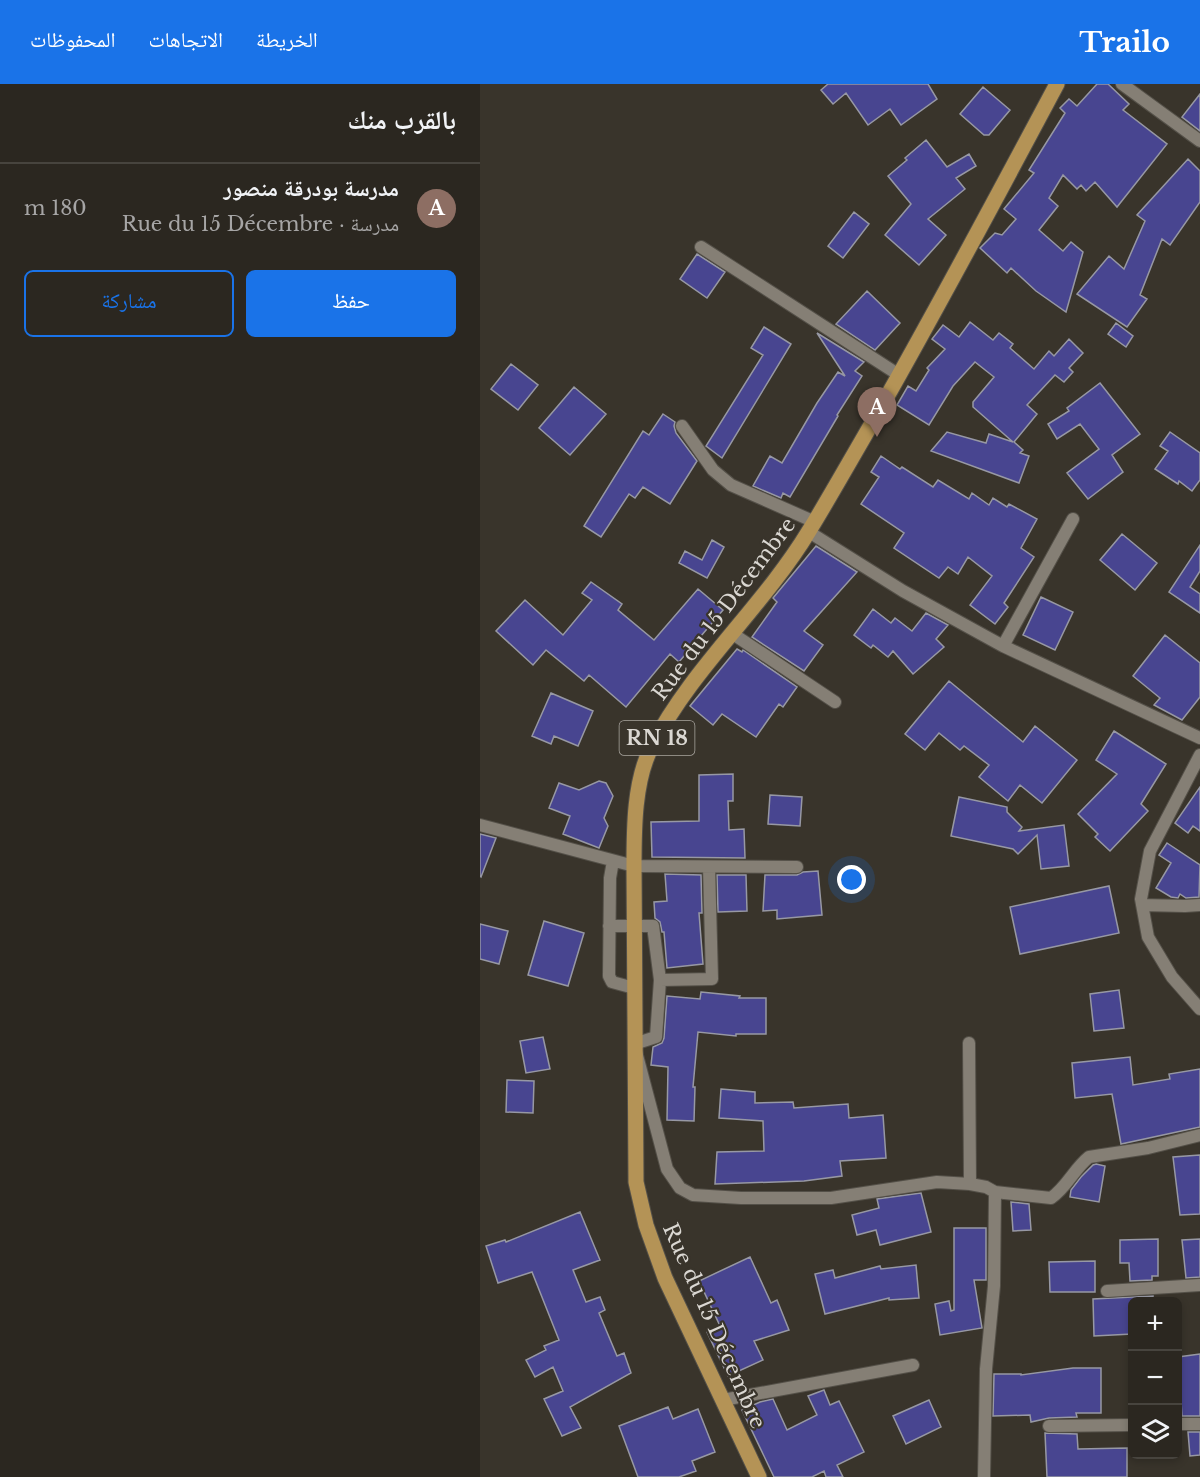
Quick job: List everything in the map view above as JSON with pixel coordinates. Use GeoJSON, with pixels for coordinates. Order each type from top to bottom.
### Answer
{"type":"FeatureCollection","features":[{"type":"Feature","properties":{"kind":"main road","name":"Rue du 15 Décembre"},"geometry":{"type":"LineString","coordinates":[[759,1477],[665,1278],[646,1225],[636,1182],[634,821],[642,776],[650,748],[677,703],[776,580],[812,527],[900,375],[1057,84]]}},
{"type":"Feature","properties":{"kind":"street"},"geometry":{"type":"LineString","coordinates":[[1122,84],[1200,141]]}},
{"type":"Feature","properties":{"kind":"street"},"geometry":{"type":"LineString","coordinates":[[701,247],[900,375]]}},
{"type":"Feature","properties":{"kind":"street"},"geometry":{"type":"LineString","coordinates":[[682,426],[713,470],[731,485],[812,527],[903,591],[1003,646],[1200,738]]}},
{"type":"Feature","properties":{"kind":"street"},"geometry":{"type":"LineString","coordinates":[[1003,646],[1074,519]]}},
{"type":"Feature","properties":{"kind":"street"},"geometry":{"type":"LineString","coordinates":[[733,634],[835,702]]}},
{"type":"Feature","properties":{"kind":"street"},"geometry":{"type":"LineString","coordinates":[[1200,755],[1150,851],[1141,899],[1148,937],[1172,977],[1200,1009]]}},
{"type":"Feature","properties":{"kind":"street"},"geometry":{"type":"LineString","coordinates":[[480,825],[634,866],[797,867]]}},
{"type":"Feature","properties":{"kind":"street"},"geometry":{"type":"LineString","coordinates":[[613,861],[610,878],[609,975],[612,982],[634,988]]}},
{"type":"Feature","properties":{"kind":"street"},"geometry":{"type":"LineString","coordinates":[[660,980],[712,979],[709,867]]}},
{"type":"Feature","properties":{"kind":"street"},"geometry":{"type":"LineString","coordinates":[[1142,904],[1200,905]]}},
{"type":"Feature","properties":{"kind":"street"},"geometry":{"type":"LineString","coordinates":[[609,926],[653,926],[660,980],[656,1037],[634,1044],[667,1169],[680,1188],[693,1196],[831,1198],[937,1182],[970,1184],[986,1187],[995,1192],[1051,1198],[1060,1192],[1082,1162],[1089,1157],[1148,1148],[1200,1135]]}},
{"type":"Feature","properties":{"kind":"street"},"geometry":{"type":"LineString","coordinates":[[969,1043],[970,1184]]}},
{"type":"Feature","properties":{"kind":"street"},"geometry":{"type":"LineString","coordinates":[[984,1477],[986,1368],[994,1286],[995,1192]]}},
{"type":"Feature","properties":{"kind":"street"},"geometry":{"type":"LineString","coordinates":[[1107,1292],[1200,1285]]}},
{"type":"Feature","properties":{"kind":"street"},"geometry":{"type":"LineString","coordinates":[[723,1400],[913,1365]]}},
{"type":"Feature","properties":{"kind":"street"},"geometry":{"type":"LineString","coordinates":[[1182,1424],[1200,1424]]}},
{"type":"Feature","properties":{"kind":"street"},"geometry":{"type":"LineString","coordinates":[[1049,1426],[1128,1425]]}},
{"type":"Feature","properties":{"kind":"building"},"geometry":{"type":"Polygon","coordinates":[[[828,84],[928,84],[937,99],[901,125],[890,109],[868,125],[846,93],[833,104],[821,90],[828,84]]]}},
{"type":"Feature","properties":{"kind":"building"},"geometry":{"type":"Polygon","coordinates":[[[1097,84],[1108,84],[1129,104],[1123,110],[1167,144],[1117,207],[1095,182],[1086,191],[1081,185],[1077,189],[1063,175],[1049,198],[1058,206],[1039,230],[1063,251],[1071,242],[1083,252],[1066,312],[1036,291],[1011,268],[1007,273],[980,248],[995,233],[1002,235],[1016,219],[1004,209],[1034,173],[1029,170],[1065,113],[1060,108],[1069,99],[1077,106],[1097,84]]]}},
{"type":"Feature","properties":{"kind":"building"},"geometry":{"type":"Polygon","coordinates":[[[983,87],[1010,110],[989,135],[984,135],[960,114],[983,87]]]}},
{"type":"Feature","properties":{"kind":"building"},"geometry":{"type":"Polygon","coordinates":[[[1200,94],[1200,131],[1182,117],[1200,94]]]}},
{"type":"Feature","properties":{"kind":"building"},"geometry":{"type":"Polygon","coordinates":[[[926,140],[947,167],[969,154],[976,166],[956,178],[965,189],[928,219],[946,235],[919,265],[885,235],[911,204],[888,176],[926,140]]]}},
{"type":"Feature","properties":{"kind":"building"},"geometry":{"type":"Polygon","coordinates":[[[1188,159],[1200,171],[1200,202],[1170,245],[1162,239],[1140,295],[1147,299],[1127,327],[1077,294],[1109,256],[1124,269],[1145,221],[1137,215],[1188,159]]]}},
{"type":"Feature","properties":{"kind":"building"},"geometry":{"type":"Polygon","coordinates":[[[854,212],[869,224],[843,258],[828,246],[854,212]]]}},
{"type":"Feature","properties":{"kind":"building"},"geometry":{"type":"Polygon","coordinates":[[[697,254],[725,272],[707,298],[680,279],[697,254]]]}},
{"type":"Feature","properties":{"kind":"building"},"geometry":{"type":"Polygon","coordinates":[[[867,291],[900,323],[875,350],[836,324],[867,291]]]}},
{"type":"Feature","properties":{"kind":"building"},"geometry":{"type":"Polygon","coordinates":[[[970,322],[993,340],[999,333],[1013,344],[1010,348],[1034,369],[1049,351],[1054,356],[1069,339],[1083,353],[1069,368],[1073,372],[1064,382],[1055,375],[1027,405],[1037,414],[1014,442],[1023,450],[1020,453],[1029,456],[1019,483],[931,451],[947,432],[986,443],[989,434],[1013,442],[973,407],[973,402],[994,377],[975,362],[953,386],[929,425],[897,405],[908,386],[916,391],[929,370],[927,368],[945,349],[932,339],[943,325],[959,337],[970,322]]]}},
{"type":"Feature","properties":{"kind":"building"},"geometry":{"type":"Polygon","coordinates":[[[1116,323],[1133,336],[1126,347],[1108,334],[1116,323]]]}},
{"type":"Feature","properties":{"kind":"building"},"geometry":{"type":"Polygon","coordinates":[[[764,327],[791,344],[722,458],[706,446],[763,355],[751,348],[764,327]]]}},
{"type":"Feature","properties":{"kind":"building"},"geometry":{"type":"Polygon","coordinates":[[[817,333],[864,362],[855,371],[862,376],[790,497],[783,493],[781,498],[753,486],[770,456],[782,463],[838,372],[845,376],[817,333]]]}},
{"type":"Feature","properties":{"kind":"building"},"geometry":{"type":"Polygon","coordinates":[[[511,364],[538,385],[518,410],[491,389],[511,364]]]}},
{"type":"Feature","properties":{"kind":"building"},"geometry":{"type":"Polygon","coordinates":[[[1100,383],[1140,434],[1112,455],[1123,472],[1088,499],[1067,473],[1099,449],[1080,424],[1057,439],[1048,424],[1069,411],[1067,408],[1100,383]]]}},
{"type":"Feature","properties":{"kind":"building"},"geometry":{"type":"Polygon","coordinates":[[[574,387],[606,414],[570,455],[539,428],[574,387]]]}},
{"type":"Feature","properties":{"kind":"building"},"geometry":{"type":"Polygon","coordinates":[[[663,414],[675,422],[676,433],[697,461],[670,504],[643,487],[635,498],[629,494],[601,537],[584,526],[643,431],[649,435],[663,414]]]}},
{"type":"Feature","properties":{"kind":"building"},"geometry":{"type":"Polygon","coordinates":[[[1170,432],[1200,453],[1200,480],[1192,491],[1179,481],[1178,484],[1155,469],[1168,451],[1160,446],[1170,432]]]}},
{"type":"Feature","properties":{"kind":"building"},"geometry":{"type":"Polygon","coordinates":[[[881,456],[933,487],[938,480],[969,499],[972,493],[989,505],[993,498],[1007,507],[1009,504],[1037,519],[1021,548],[1034,557],[1004,603],[1008,607],[995,624],[970,605],[992,576],[968,557],[958,574],[948,567],[939,578],[894,548],[904,533],[861,504],[879,477],[871,472],[881,456]]]}},
{"type":"Feature","properties":{"kind":"building"},"geometry":{"type":"Polygon","coordinates":[[[1122,534],[1157,563],[1135,590],[1100,560],[1122,534]]]}},
{"type":"Feature","properties":{"kind":"building"},"geometry":{"type":"Polygon","coordinates":[[[712,540],[724,547],[707,578],[679,563],[685,551],[702,560],[712,540]]]}},
{"type":"Feature","properties":{"kind":"building"},"geometry":{"type":"Polygon","coordinates":[[[1200,545],[1200,571],[1190,587],[1200,594],[1200,613],[1169,592],[1200,545]]]}},
{"type":"Feature","properties":{"kind":"building"},"geometry":{"type":"Polygon","coordinates":[[[816,546],[857,572],[804,631],[823,645],[804,671],[752,637],[777,602],[773,598],[816,546]]]}},
{"type":"Feature","properties":{"kind":"building"},"geometry":{"type":"Polygon","coordinates":[[[591,582],[622,604],[618,610],[654,640],[698,589],[723,610],[679,662],[670,654],[626,707],[589,675],[584,681],[546,650],[533,665],[496,631],[525,600],[563,635],[592,600],[582,593],[591,582]]]}},
{"type":"Feature","properties":{"kind":"building"},"geometry":{"type":"Polygon","coordinates":[[[1041,597],[1073,612],[1055,650],[1023,635],[1041,597]]]}},
{"type":"Feature","properties":{"kind":"building"},"geometry":{"type":"Polygon","coordinates":[[[873,609],[891,623],[895,618],[912,631],[926,613],[948,625],[936,639],[944,647],[913,674],[893,651],[888,657],[873,645],[871,648],[854,635],[873,609]]]}},
{"type":"Feature","properties":{"kind":"building"},"geometry":{"type":"Polygon","coordinates":[[[1165,635],[1200,663],[1200,697],[1182,720],[1154,705],[1160,698],[1133,676],[1165,635]]]}},
{"type":"Feature","properties":{"kind":"building"},"geometry":{"type":"Polygon","coordinates":[[[737,649],[742,652],[743,650],[797,687],[783,707],[779,704],[756,737],[722,714],[713,725],[690,706],[737,649]]]}},
{"type":"Feature","properties":{"kind":"building"},"geometry":{"type":"Polygon","coordinates":[[[949,681],[1023,742],[1035,726],[1077,760],[1042,803],[1020,785],[1008,801],[979,777],[989,765],[964,746],[960,750],[939,733],[925,750],[905,734],[949,681]]]}},
{"type":"Feature","properties":{"kind":"building"},"geometry":{"type":"Polygon","coordinates":[[[551,693],[593,711],[578,746],[554,736],[551,744],[532,736],[551,693]]]}},
{"type":"Feature","properties":{"kind":"building"},"geometry":{"type":"Polygon","coordinates":[[[1114,731],[1166,764],[1141,804],[1148,811],[1110,851],[1095,837],[1098,834],[1078,814],[1117,774],[1096,760],[1114,731]]]}},
{"type":"Feature","properties":{"kind":"building"},"geometry":{"type":"Polygon","coordinates":[[[733,774],[733,801],[728,801],[729,830],[744,829],[745,858],[652,857],[651,822],[699,821],[699,775],[733,774]]]}},
{"type":"Feature","properties":{"kind":"building"},"geometry":{"type":"Polygon","coordinates":[[[599,781],[606,783],[613,796],[604,818],[608,826],[599,848],[563,834],[570,816],[549,808],[559,783],[579,790],[599,781]]]}},
{"type":"Feature","properties":{"kind":"building"},"geometry":{"type":"Polygon","coordinates":[[[1200,787],[1200,831],[1193,826],[1188,833],[1175,823],[1200,787]]]}},
{"type":"Feature","properties":{"kind":"building"},"geometry":{"type":"Polygon","coordinates":[[[770,795],[802,797],[800,826],[768,824],[770,795]]]}},
{"type":"Feature","properties":{"kind":"building"},"geometry":{"type":"Polygon","coordinates":[[[959,797],[1007,807],[1007,812],[1022,827],[1019,831],[1064,825],[1069,866],[1041,869],[1037,835],[1018,854],[1013,849],[951,836],[959,797]]]}},
{"type":"Feature","properties":{"kind":"building"},"geometry":{"type":"Polygon","coordinates":[[[480,834],[496,838],[481,877],[480,876],[480,834]]]}},
{"type":"Feature","properties":{"kind":"building"},"geometry":{"type":"Polygon","coordinates":[[[1167,843],[1200,865],[1199,897],[1186,898],[1180,894],[1178,898],[1171,897],[1156,888],[1171,863],[1159,855],[1167,843]]]}},
{"type":"Feature","properties":{"kind":"building"},"geometry":{"type":"Polygon","coordinates":[[[818,871],[822,915],[777,919],[777,910],[763,911],[765,875],[797,875],[803,872],[818,871]]]}},
{"type":"Feature","properties":{"kind":"building"},"geometry":{"type":"Polygon","coordinates":[[[665,874],[701,875],[702,913],[699,913],[703,964],[667,968],[664,932],[662,932],[660,922],[655,918],[654,902],[667,901],[665,874]]]}},
{"type":"Feature","properties":{"kind":"building"},"geometry":{"type":"Polygon","coordinates":[[[717,875],[746,875],[747,911],[718,912],[717,875]]]}},
{"type":"Feature","properties":{"kind":"building"},"geometry":{"type":"Polygon","coordinates":[[[1109,886],[1119,933],[1020,954],[1010,907],[1109,886]]]}},
{"type":"Feature","properties":{"kind":"building"},"geometry":{"type":"Polygon","coordinates":[[[544,921],[584,933],[568,986],[528,975],[544,921]]]}},
{"type":"Feature","properties":{"kind":"building"},"geometry":{"type":"Polygon","coordinates":[[[480,924],[508,931],[499,964],[480,959],[480,924]]]}},
{"type":"Feature","properties":{"kind":"building"},"geometry":{"type":"Polygon","coordinates":[[[1119,990],[1124,1028],[1094,1031],[1090,994],[1119,990]]]}},
{"type":"Feature","properties":{"kind":"building"},"geometry":{"type":"Polygon","coordinates":[[[701,992],[740,996],[739,998],[766,998],[766,1034],[736,1034],[736,1036],[698,1032],[693,1087],[695,1087],[694,1121],[667,1120],[668,1067],[651,1065],[653,1047],[662,1043],[664,1038],[667,996],[700,999],[701,992]]]}},
{"type":"Feature","properties":{"kind":"building"},"geometry":{"type":"Polygon","coordinates":[[[543,1037],[550,1069],[526,1073],[520,1041],[543,1037]]]}},
{"type":"Feature","properties":{"kind":"building"},"geometry":{"type":"Polygon","coordinates":[[[1130,1057],[1133,1085],[1170,1079],[1169,1074],[1200,1069],[1200,1127],[1121,1144],[1112,1094],[1075,1098],[1072,1063],[1130,1057]]]}},
{"type":"Feature","properties":{"kind":"building"},"geometry":{"type":"Polygon","coordinates":[[[507,1080],[534,1081],[533,1113],[506,1112],[507,1080]]]}},
{"type":"Feature","properties":{"kind":"building"},"geometry":{"type":"Polygon","coordinates":[[[721,1089],[755,1092],[755,1103],[793,1102],[794,1108],[848,1104],[849,1118],[883,1115],[886,1158],[840,1161],[842,1176],[804,1181],[715,1184],[717,1152],[764,1151],[763,1121],[719,1118],[721,1089]]]}},
{"type":"Feature","properties":{"kind":"building"},"geometry":{"type":"Polygon","coordinates":[[[1200,1155],[1200,1214],[1180,1215],[1173,1157],[1200,1155]]]}},
{"type":"Feature","properties":{"kind":"building"},"geometry":{"type":"Polygon","coordinates":[[[1096,1164],[1105,1166],[1099,1202],[1070,1197],[1071,1190],[1081,1177],[1096,1164]]]}},
{"type":"Feature","properties":{"kind":"building"},"geometry":{"type":"Polygon","coordinates":[[[921,1193],[931,1232],[880,1245],[876,1230],[857,1235],[852,1215],[879,1208],[877,1199],[921,1193]]]}},
{"type":"Feature","properties":{"kind":"building"},"geometry":{"type":"Polygon","coordinates":[[[1011,1202],[1029,1204],[1031,1230],[1013,1231],[1011,1202]]]}},
{"type":"Feature","properties":{"kind":"building"},"geometry":{"type":"Polygon","coordinates":[[[580,1212],[600,1260],[573,1270],[586,1302],[600,1297],[605,1310],[599,1313],[617,1356],[624,1353],[631,1373],[570,1407],[581,1428],[562,1436],[544,1399],[563,1391],[553,1367],[535,1377],[526,1360],[546,1350],[544,1346],[559,1340],[532,1272],[498,1283],[486,1246],[505,1240],[506,1242],[580,1212]]]}},
{"type":"Feature","properties":{"kind":"building"},"geometry":{"type":"Polygon","coordinates":[[[954,1228],[986,1228],[986,1280],[974,1280],[982,1328],[940,1335],[935,1304],[949,1301],[951,1311],[954,1310],[954,1228]]]}},
{"type":"Feature","properties":{"kind":"building"},"geometry":{"type":"Polygon","coordinates":[[[1158,1239],[1158,1276],[1152,1276],[1152,1280],[1130,1281],[1129,1263],[1120,1263],[1120,1240],[1158,1239]]]}},
{"type":"Feature","properties":{"kind":"building"},"geometry":{"type":"Polygon","coordinates":[[[1200,1239],[1200,1277],[1186,1278],[1182,1240],[1200,1239]]]}},
{"type":"Feature","properties":{"kind":"building"},"geometry":{"type":"Polygon","coordinates":[[[750,1257],[771,1303],[777,1300],[789,1330],[754,1341],[763,1360],[728,1376],[707,1332],[720,1326],[699,1281],[750,1257]]]}},
{"type":"Feature","properties":{"kind":"building"},"geometry":{"type":"Polygon","coordinates":[[[1095,1261],[1095,1292],[1050,1292],[1049,1262],[1095,1261]]]}},
{"type":"Feature","properties":{"kind":"building"},"geometry":{"type":"Polygon","coordinates":[[[916,1265],[919,1298],[889,1300],[889,1298],[825,1314],[815,1274],[833,1270],[835,1278],[880,1266],[881,1269],[916,1265]]]}},
{"type":"Feature","properties":{"kind":"building"},"geometry":{"type":"Polygon","coordinates":[[[1128,1297],[1128,1334],[1094,1336],[1093,1299],[1128,1297]]]}},
{"type":"Feature","properties":{"kind":"building"},"geometry":{"type":"Polygon","coordinates":[[[1200,1354],[1200,1416],[1182,1416],[1182,1356],[1200,1354]]]}},
{"type":"Feature","properties":{"kind":"building"},"geometry":{"type":"Polygon","coordinates":[[[1073,1368],[1101,1368],[1101,1413],[1076,1413],[1077,1417],[1049,1418],[1031,1422],[1030,1415],[993,1416],[994,1374],[1021,1375],[1073,1368]]]}},
{"type":"Feature","properties":{"kind":"building"},"geometry":{"type":"Polygon","coordinates":[[[824,1390],[830,1405],[839,1401],[864,1452],[837,1465],[843,1477],[826,1477],[824,1471],[812,1477],[774,1477],[742,1410],[773,1399],[787,1430],[817,1415],[808,1396],[824,1390]]]}},
{"type":"Feature","properties":{"kind":"building"},"geometry":{"type":"Polygon","coordinates":[[[929,1400],[941,1427],[906,1444],[893,1416],[929,1400]]]}},
{"type":"Feature","properties":{"kind":"building"},"geometry":{"type":"Polygon","coordinates":[[[668,1407],[673,1419],[698,1409],[715,1452],[692,1461],[696,1471],[679,1477],[638,1477],[619,1426],[668,1407]]]}},
{"type":"Feature","properties":{"kind":"building"},"geometry":{"type":"Polygon","coordinates":[[[1188,1432],[1200,1432],[1200,1455],[1190,1456],[1188,1432]]]}},
{"type":"Feature","properties":{"kind":"building"},"geometry":{"type":"Polygon","coordinates":[[[1045,1433],[1077,1434],[1078,1449],[1127,1448],[1127,1477],[1047,1477],[1045,1433]]]}},
{"type":"Feature","properties":{"kind":"place","name":"مدرسة بودرقة منصور"},"geometry":{"type":"Point","coordinates":[877,437]}}]}
